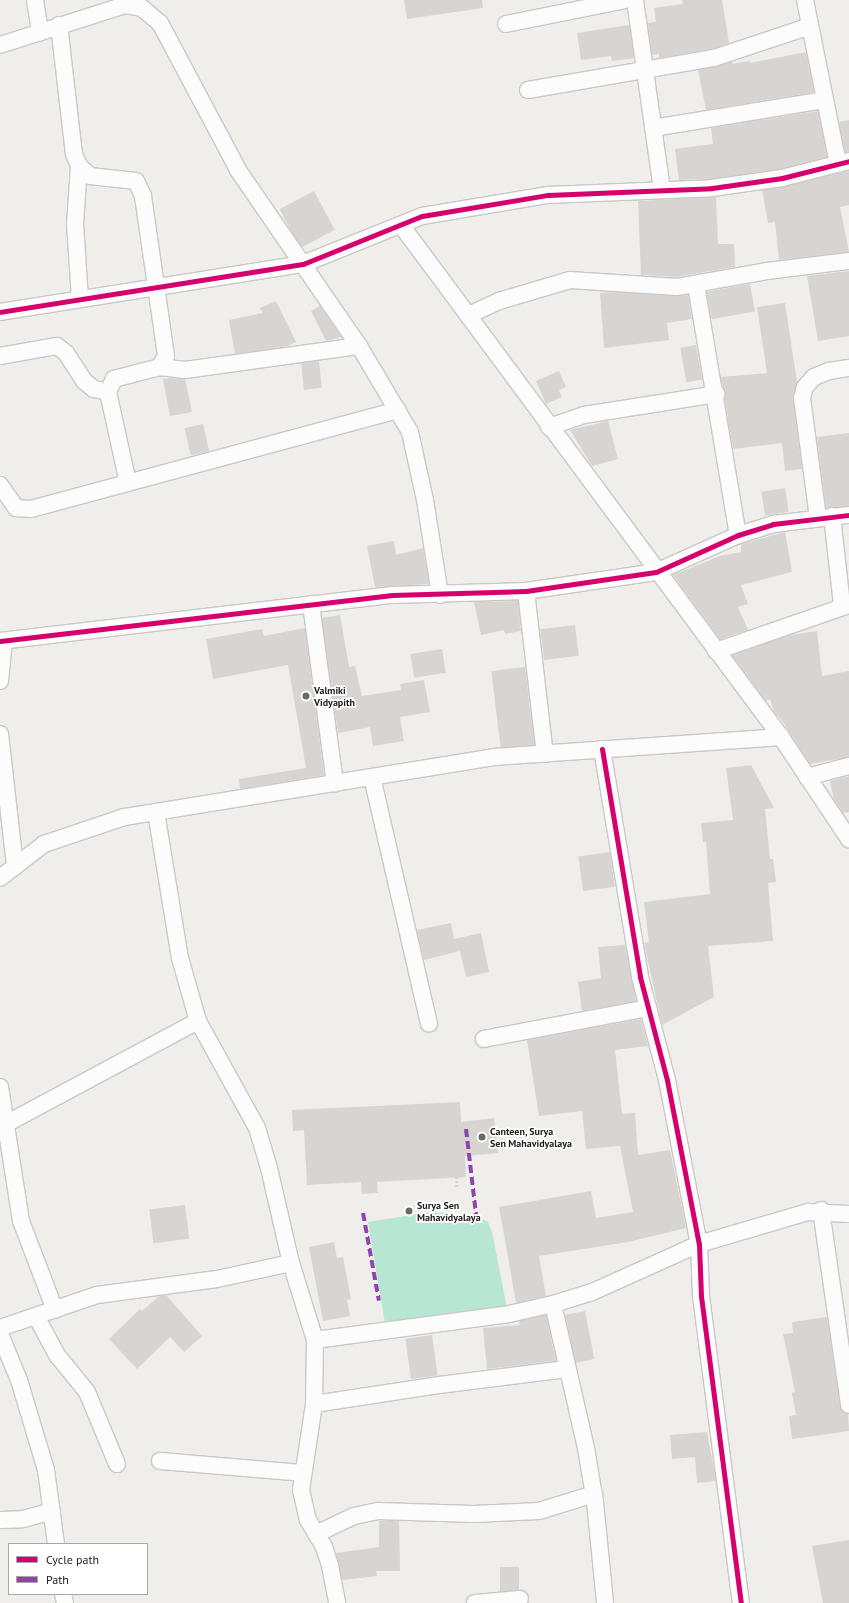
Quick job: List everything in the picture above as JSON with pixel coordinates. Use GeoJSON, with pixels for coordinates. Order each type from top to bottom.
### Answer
{"type":"FeatureCollection","features":[{"type":"Feature","properties":{"kind":"street"},"geometry":{"type":"LineString","coordinates":[[34,0],[40,33]]}},
{"type":"Feature","properties":{"kind":"street"},"geometry":{"type":"LineString","coordinates":[[506,24],[625,0]]}},
{"type":"Feature","properties":{"kind":"street"},"geometry":{"type":"LineString","coordinates":[[634,0],[662,190]]}},
{"type":"Feature","properties":{"kind":"street"},"geometry":{"type":"LineString","coordinates":[[0,312],[303,264],[422,216],[548,195],[712,188],[782,178],[843,163],[824,100],[805,0]]}},
{"type":"Feature","properties":{"kind":"street"},"geometry":{"type":"LineString","coordinates":[[0,46],[59,25],[125,5],[142,8],[160,23],[238,170],[359,346],[410,432],[421,476],[440,595]]}},
{"type":"Feature","properties":{"kind":"street"},"geometry":{"type":"LineString","coordinates":[[59,25],[74,154],[79,166],[90,176],[136,181],[143,196],[154,287],[166,356],[160,367]]}},
{"type":"Feature","properties":{"kind":"street"},"geometry":{"type":"LineString","coordinates":[[528,90],[714,58],[810,26]]}},
{"type":"Feature","properties":{"kind":"street"},"geometry":{"type":"LineString","coordinates":[[653,128],[824,100]]}},
{"type":"Feature","properties":{"kind":"street"},"geometry":{"type":"LineString","coordinates":[[79,166],[75,224],[80,299]]}},
{"type":"Feature","properties":{"kind":"street"},"geometry":{"type":"LineString","coordinates":[[401,225],[656,572],[781,737],[849,839]]}},
{"type":"Feature","properties":{"kind":"street"},"geometry":{"type":"LineString","coordinates":[[468,315],[499,301],[570,280],[648,286],[696,285],[767,271],[849,261]]}},
{"type":"Feature","properties":{"kind":"street"},"geometry":{"type":"LineString","coordinates":[[696,285],[716,394],[738,535]]}},
{"type":"Feature","properties":{"kind":"street"},"geometry":{"type":"LineString","coordinates":[[0,356],[57,346],[66,352],[84,381],[94,389],[108,392]]}},
{"type":"Feature","properties":{"kind":"street"},"geometry":{"type":"LineString","coordinates":[[128,483],[108,392],[114,379],[160,367],[185,370],[359,346]]}},
{"type":"Feature","properties":{"kind":"street"},"geometry":{"type":"LineString","coordinates":[[716,651],[845,605],[825,517],[802,398],[805,387],[814,377],[829,371],[849,368]]}},
{"type":"Feature","properties":{"kind":"street"},"geometry":{"type":"LineString","coordinates":[[549,427],[584,415],[716,394]]}},
{"type":"Feature","properties":{"kind":"street"},"geometry":{"type":"LineString","coordinates":[[0,485],[16,508],[31,509],[398,410]]}},
{"type":"Feature","properties":{"kind":"street"},"geometry":{"type":"LineString","coordinates":[[0,681],[2,641],[392,595],[440,595],[526,591],[656,572],[738,535],[773,524],[849,515]]}},
{"type":"Feature","properties":{"kind":"street"},"geometry":{"type":"LineString","coordinates":[[526,591],[544,754]]}},
{"type":"Feature","properties":{"kind":"street"},"geometry":{"type":"LineString","coordinates":[[311,604],[335,783]]}},
{"type":"Feature","properties":{"kind":"street"},"geometry":{"type":"LineString","coordinates":[[0,734],[15,866]]}},
{"type":"Feature","properties":{"kind":"street"},"geometry":{"type":"LineString","coordinates":[[0,878],[44,844],[124,817],[495,758],[781,737]]}},
{"type":"Feature","properties":{"kind":"street"},"geometry":{"type":"LineString","coordinates":[[602,749],[640,977],[667,1080],[699,1244],[702,1296],[741,1603]]}},
{"type":"Feature","properties":{"kind":"street"},"geometry":{"type":"LineString","coordinates":[[807,777],[849,766]]}},
{"type":"Feature","properties":{"kind":"street"},"geometry":{"type":"LineString","coordinates":[[372,777],[429,1024]]}},
{"type":"Feature","properties":{"kind":"street"},"geometry":{"type":"LineString","coordinates":[[156,812],[180,958],[198,1021],[257,1128],[269,1168],[291,1263],[315,1340],[314,1404],[302,1473],[304,1507],[330,1566],[337,1603]]}},
{"type":"Feature","properties":{"kind":"street"},"geometry":{"type":"LineString","coordinates":[[484,1039],[648,1008]]}},
{"type":"Feature","properties":{"kind":"street"},"geometry":{"type":"LineString","coordinates":[[4,1125],[198,1021]]}},
{"type":"Feature","properties":{"kind":"street"},"geometry":{"type":"LineString","coordinates":[[0,1087],[4,1125],[21,1221],[55,1310]]}},
{"type":"Feature","properties":{"kind":"street"},"geometry":{"type":"LineString","coordinates":[[822,1210],[849,1405]]}},
{"type":"Feature","properties":{"kind":"street"},"geometry":{"type":"LineString","coordinates":[[315,1340],[509,1314],[553,1304],[597,1290],[699,1244],[808,1212],[822,1210],[849,1214]]}},
{"type":"Feature","properties":{"kind":"street"},"geometry":{"type":"LineString","coordinates":[[0,1328],[110,1293],[218,1279],[291,1263]]}},
{"type":"Feature","properties":{"kind":"street"},"geometry":{"type":"LineString","coordinates":[[553,1304],[586,1448],[594,1494],[604,1603]]}},
{"type":"Feature","properties":{"kind":"street"},"geometry":{"type":"LineString","coordinates":[[36,1316],[57,1355],[87,1392],[116,1464]]}},
{"type":"Feature","properties":{"kind":"street"},"geometry":{"type":"LineString","coordinates":[[0,1334],[19,1380],[46,1470],[56,1543]]}},
{"type":"Feature","properties":{"kind":"street"},"geometry":{"type":"LineString","coordinates":[[314,1404],[439,1385],[567,1369]]}},
{"type":"Feature","properties":{"kind":"street"},"geometry":{"type":"LineString","coordinates":[[160,1461],[302,1473]]}},
{"type":"Feature","properties":{"kind":"street"},"geometry":{"type":"LineString","coordinates":[[316,1534],[354,1516],[378,1511],[474,1514],[539,1511],[594,1494]]}},
{"type":"Feature","properties":{"kind":"street"},"geometry":{"type":"LineString","coordinates":[[0,1520],[23,1519],[52,1511]]}},
{"type":"Feature","properties":{"kind":"street"},"geometry":{"type":"LineString","coordinates":[[475,1603],[520,1599]]}},
{"type":"Feature","properties":{"kind":"path"},"geometry":{"type":"LineString","coordinates":[[456,1177],[457,1188]]}},
{"type":"Feature","properties":{"kind":"green space"},"geometry":{"type":"Polygon","coordinates":[[[431,1212],[478,1217],[488,1222],[492,1232],[507,1308],[385,1323],[368,1222],[431,1212]]]}},
{"type":"Feature","properties":{"kind":"building"},"geometry":{"type":"Polygon","coordinates":[[[404,0],[482,0],[483,8],[407,19],[404,0]]]}},
{"type":"Feature","properties":{"kind":"building"},"geometry":{"type":"Polygon","coordinates":[[[682,0],[722,0],[729,43],[712,49],[659,58],[659,54],[652,55],[648,23],[656,22],[654,8],[683,4],[682,0]]]}},
{"type":"Feature","properties":{"kind":"building"},"geometry":{"type":"Polygon","coordinates":[[[629,25],[634,58],[612,61],[611,56],[581,60],[577,33],[629,25]]]}},
{"type":"Feature","properties":{"kind":"building"},"geometry":{"type":"Polygon","coordinates":[[[806,52],[814,92],[706,110],[698,70],[732,62],[732,64],[750,61],[750,63],[806,52]]]}},
{"type":"Feature","properties":{"kind":"building"},"geometry":{"type":"Polygon","coordinates":[[[818,111],[827,157],[780,169],[711,179],[679,180],[675,149],[713,144],[711,128],[818,111]]]}},
{"type":"Feature","properties":{"kind":"building"},"geometry":{"type":"Polygon","coordinates":[[[849,120],[849,152],[845,152],[839,122],[849,120]]]}},
{"type":"Feature","properties":{"kind":"building"},"geometry":{"type":"Polygon","coordinates":[[[849,171],[849,205],[840,207],[849,252],[779,260],[775,222],[768,223],[762,190],[849,171]]]}},
{"type":"Feature","properties":{"kind":"building"},"geometry":{"type":"Polygon","coordinates":[[[314,191],[335,230],[300,248],[280,209],[314,191]]]}},
{"type":"Feature","properties":{"kind":"building"},"geometry":{"type":"Polygon","coordinates":[[[716,197],[718,244],[734,244],[735,267],[676,277],[641,275],[638,201],[716,197]]]}},
{"type":"Feature","properties":{"kind":"building"},"geometry":{"type":"Polygon","coordinates":[[[849,271],[849,336],[818,341],[807,276],[849,271]]]}},
{"type":"Feature","properties":{"kind":"building"},"geometry":{"type":"Polygon","coordinates":[[[750,284],[755,312],[712,319],[707,292],[750,284]]]}},
{"type":"Feature","properties":{"kind":"building"},"geometry":{"type":"Polygon","coordinates":[[[613,292],[676,296],[688,295],[692,319],[667,323],[669,340],[604,348],[600,293],[613,292]]]}},
{"type":"Feature","properties":{"kind":"building"},"geometry":{"type":"Polygon","coordinates":[[[276,301],[296,342],[288,346],[235,354],[229,320],[263,313],[260,308],[276,301]]]}},
{"type":"Feature","properties":{"kind":"building"},"geometry":{"type":"Polygon","coordinates":[[[785,303],[797,382],[793,399],[802,469],[785,471],[782,443],[733,449],[721,377],[767,373],[757,307],[785,303]]]}},
{"type":"Feature","properties":{"kind":"building"},"geometry":{"type":"Polygon","coordinates":[[[320,306],[341,337],[326,341],[311,311],[320,306]]]}},
{"type":"Feature","properties":{"kind":"building"},"geometry":{"type":"Polygon","coordinates":[[[696,345],[702,379],[686,382],[680,348],[696,345]]]}},
{"type":"Feature","properties":{"kind":"building"},"geometry":{"type":"Polygon","coordinates":[[[319,361],[322,388],[304,390],[301,363],[319,361]]]}},
{"type":"Feature","properties":{"kind":"building"},"geometry":{"type":"Polygon","coordinates":[[[559,371],[566,387],[559,390],[562,397],[546,404],[536,381],[559,371]]]}},
{"type":"Feature","properties":{"kind":"building"},"geometry":{"type":"Polygon","coordinates":[[[163,379],[185,379],[192,412],[170,416],[163,379]]]}},
{"type":"Feature","properties":{"kind":"building"},"geometry":{"type":"Polygon","coordinates":[[[608,421],[618,459],[592,466],[570,430],[608,421]]]}},
{"type":"Feature","properties":{"kind":"building"},"geometry":{"type":"Polygon","coordinates":[[[203,424],[209,451],[191,456],[184,428],[203,424]]]}},
{"type":"Feature","properties":{"kind":"building"},"geometry":{"type":"Polygon","coordinates":[[[849,433],[849,506],[826,508],[817,437],[849,433]]]}},
{"type":"Feature","properties":{"kind":"building"},"geometry":{"type":"Polygon","coordinates":[[[785,488],[789,512],[765,515],[761,492],[785,488]]]}},
{"type":"Feature","properties":{"kind":"building"},"geometry":{"type":"Polygon","coordinates":[[[785,532],[792,572],[741,585],[748,604],[738,607],[748,630],[720,639],[673,575],[720,556],[741,552],[741,544],[785,532]]]}},
{"type":"Feature","properties":{"kind":"building"},"geometry":{"type":"Polygon","coordinates":[[[394,541],[396,555],[423,548],[429,584],[375,587],[367,546],[394,541]]]}},
{"type":"Feature","properties":{"kind":"building"},"geometry":{"type":"Polygon","coordinates":[[[518,601],[521,631],[505,634],[504,630],[481,635],[474,602],[518,601]]]}},
{"type":"Feature","properties":{"kind":"building"},"geometry":{"type":"Polygon","coordinates":[[[340,615],[349,667],[355,666],[362,696],[401,690],[400,684],[424,680],[430,712],[400,717],[404,741],[373,746],[370,727],[338,733],[322,618],[340,615]]]}},
{"type":"Feature","properties":{"kind":"building"},"geometry":{"type":"Polygon","coordinates":[[[575,625],[579,656],[544,660],[540,629],[575,625]]]}},
{"type":"Feature","properties":{"kind":"building"},"geometry":{"type":"Polygon","coordinates":[[[305,628],[324,775],[240,789],[239,779],[306,768],[288,665],[213,679],[206,639],[262,629],[264,636],[305,628]]]}},
{"type":"Feature","properties":{"kind":"building"},"geometry":{"type":"Polygon","coordinates":[[[817,631],[822,676],[849,671],[849,757],[810,764],[781,719],[774,712],[770,699],[766,701],[732,655],[790,635],[817,631]]]}},
{"type":"Feature","properties":{"kind":"building"},"geometry":{"type":"Polygon","coordinates":[[[442,649],[446,673],[414,678],[410,654],[442,649]]]}},
{"type":"Feature","properties":{"kind":"building"},"geometry":{"type":"Polygon","coordinates":[[[525,667],[535,745],[501,750],[491,671],[525,667]]]}},
{"type":"Feature","properties":{"kind":"building"},"geometry":{"type":"Polygon","coordinates":[[[751,765],[774,808],[765,809],[770,859],[773,859],[776,882],[768,883],[773,941],[708,946],[714,997],[662,1025],[644,943],[649,942],[644,902],[710,894],[706,842],[703,842],[701,823],[733,820],[726,768],[751,765]]]}},
{"type":"Feature","properties":{"kind":"building"},"geometry":{"type":"Polygon","coordinates":[[[849,776],[849,812],[843,813],[834,799],[830,781],[849,776]]]}},
{"type":"Feature","properties":{"kind":"building"},"geometry":{"type":"Polygon","coordinates":[[[610,852],[615,887],[583,891],[578,856],[610,852]]]}},
{"type":"Feature","properties":{"kind":"building"},"geometry":{"type":"Polygon","coordinates":[[[451,923],[454,939],[481,933],[489,972],[466,977],[460,951],[424,960],[417,930],[451,923]]]}},
{"type":"Feature","properties":{"kind":"building"},"geometry":{"type":"Polygon","coordinates":[[[625,945],[636,1001],[582,1011],[578,982],[601,978],[598,947],[625,945]]]}},
{"type":"Feature","properties":{"kind":"building"},"geometry":{"type":"Polygon","coordinates":[[[641,1019],[648,1046],[615,1050],[622,1114],[635,1113],[638,1155],[670,1150],[686,1228],[628,1242],[539,1256],[546,1296],[516,1303],[499,1207],[591,1191],[596,1218],[633,1212],[620,1146],[586,1149],[582,1111],[539,1116],[527,1040],[641,1019]]]}},
{"type":"Feature","properties":{"kind":"building"},"geometry":{"type":"Polygon","coordinates":[[[460,1102],[461,1122],[494,1118],[498,1153],[465,1156],[466,1177],[377,1182],[378,1193],[362,1194],[361,1182],[307,1185],[304,1130],[293,1131],[292,1110],[460,1102]]]}},
{"type":"Feature","properties":{"kind":"building"},"geometry":{"type":"Polygon","coordinates":[[[185,1205],[189,1239],[153,1243],[149,1209],[185,1205]]]}},
{"type":"Feature","properties":{"kind":"building"},"geometry":{"type":"Polygon","coordinates":[[[334,1242],[337,1258],[343,1257],[351,1299],[347,1300],[350,1316],[323,1321],[309,1247],[334,1242]]]}},
{"type":"Feature","properties":{"kind":"building"},"geometry":{"type":"Polygon","coordinates":[[[166,1295],[202,1336],[184,1352],[170,1337],[137,1369],[109,1339],[140,1309],[142,1311],[159,1296],[166,1295]]]}},
{"type":"Feature","properties":{"kind":"building"},"geometry":{"type":"Polygon","coordinates":[[[585,1311],[594,1359],[575,1363],[565,1315],[585,1311]]]}},
{"type":"Feature","properties":{"kind":"building"},"geometry":{"type":"Polygon","coordinates":[[[546,1315],[556,1361],[487,1369],[483,1328],[520,1325],[519,1321],[546,1315]]]}},
{"type":"Feature","properties":{"kind":"building"},"geometry":{"type":"Polygon","coordinates":[[[827,1317],[840,1406],[842,1411],[848,1414],[849,1431],[792,1439],[789,1416],[796,1415],[792,1393],[795,1392],[783,1334],[793,1333],[792,1322],[827,1317]]]}},
{"type":"Feature","properties":{"kind":"building"},"geometry":{"type":"Polygon","coordinates":[[[432,1335],[438,1376],[411,1379],[405,1339],[432,1335]]]}},
{"type":"Feature","properties":{"kind":"building"},"geometry":{"type":"Polygon","coordinates":[[[707,1432],[716,1481],[697,1483],[695,1457],[672,1459],[670,1435],[707,1432]]]}},
{"type":"Feature","properties":{"kind":"building"},"geometry":{"type":"Polygon","coordinates":[[[379,1521],[399,1521],[400,1571],[376,1571],[377,1576],[342,1580],[336,1553],[379,1547],[379,1521]]]}},
{"type":"Feature","properties":{"kind":"building"},"geometry":{"type":"Polygon","coordinates":[[[849,1540],[849,1603],[823,1603],[812,1546],[849,1540]]]}},
{"type":"Feature","properties":{"kind":"building"},"geometry":{"type":"Polygon","coordinates":[[[500,1567],[519,1567],[519,1591],[500,1591],[500,1567]]]}},
{"type":"Feature","properties":{"kind":"marked path"},"geometry":{"type":"LineString","coordinates":[[466,1129],[476,1214]]}},
{"type":"Feature","properties":{"kind":"marked path"},"geometry":{"type":"LineString","coordinates":[[363,1213],[379,1301]]}},
{"type":"Feature","properties":{"kind":"cycle path"},"geometry":{"type":"LineString","coordinates":[[0,312],[303,264],[422,216],[548,195],[712,188],[782,178],[849,161]]}},
{"type":"Feature","properties":{"kind":"cycle path"},"geometry":{"type":"LineString","coordinates":[[0,641],[392,595],[526,591],[656,572],[738,535],[773,524],[849,515]]}},
{"type":"Feature","properties":{"kind":"cycle path"},"geometry":{"type":"LineString","coordinates":[[602,749],[640,977],[667,1080],[699,1244],[701,1296],[741,1603]]}},
{"type":"Feature","properties":{"kind":"place","name":"Valmiki Vidyapith"},"geometry":{"type":"Point","coordinates":[306,696]}},
{"type":"Feature","properties":{"kind":"place","name":"Canteen, Surya Sen Mahavidyalaya"},"geometry":{"type":"Point","coordinates":[482,1137]}},
{"type":"Feature","properties":{"kind":"place","name":"Surya Sen Mahavidyalaya"},"geometry":{"type":"Point","coordinates":[409,1211]}}]}
